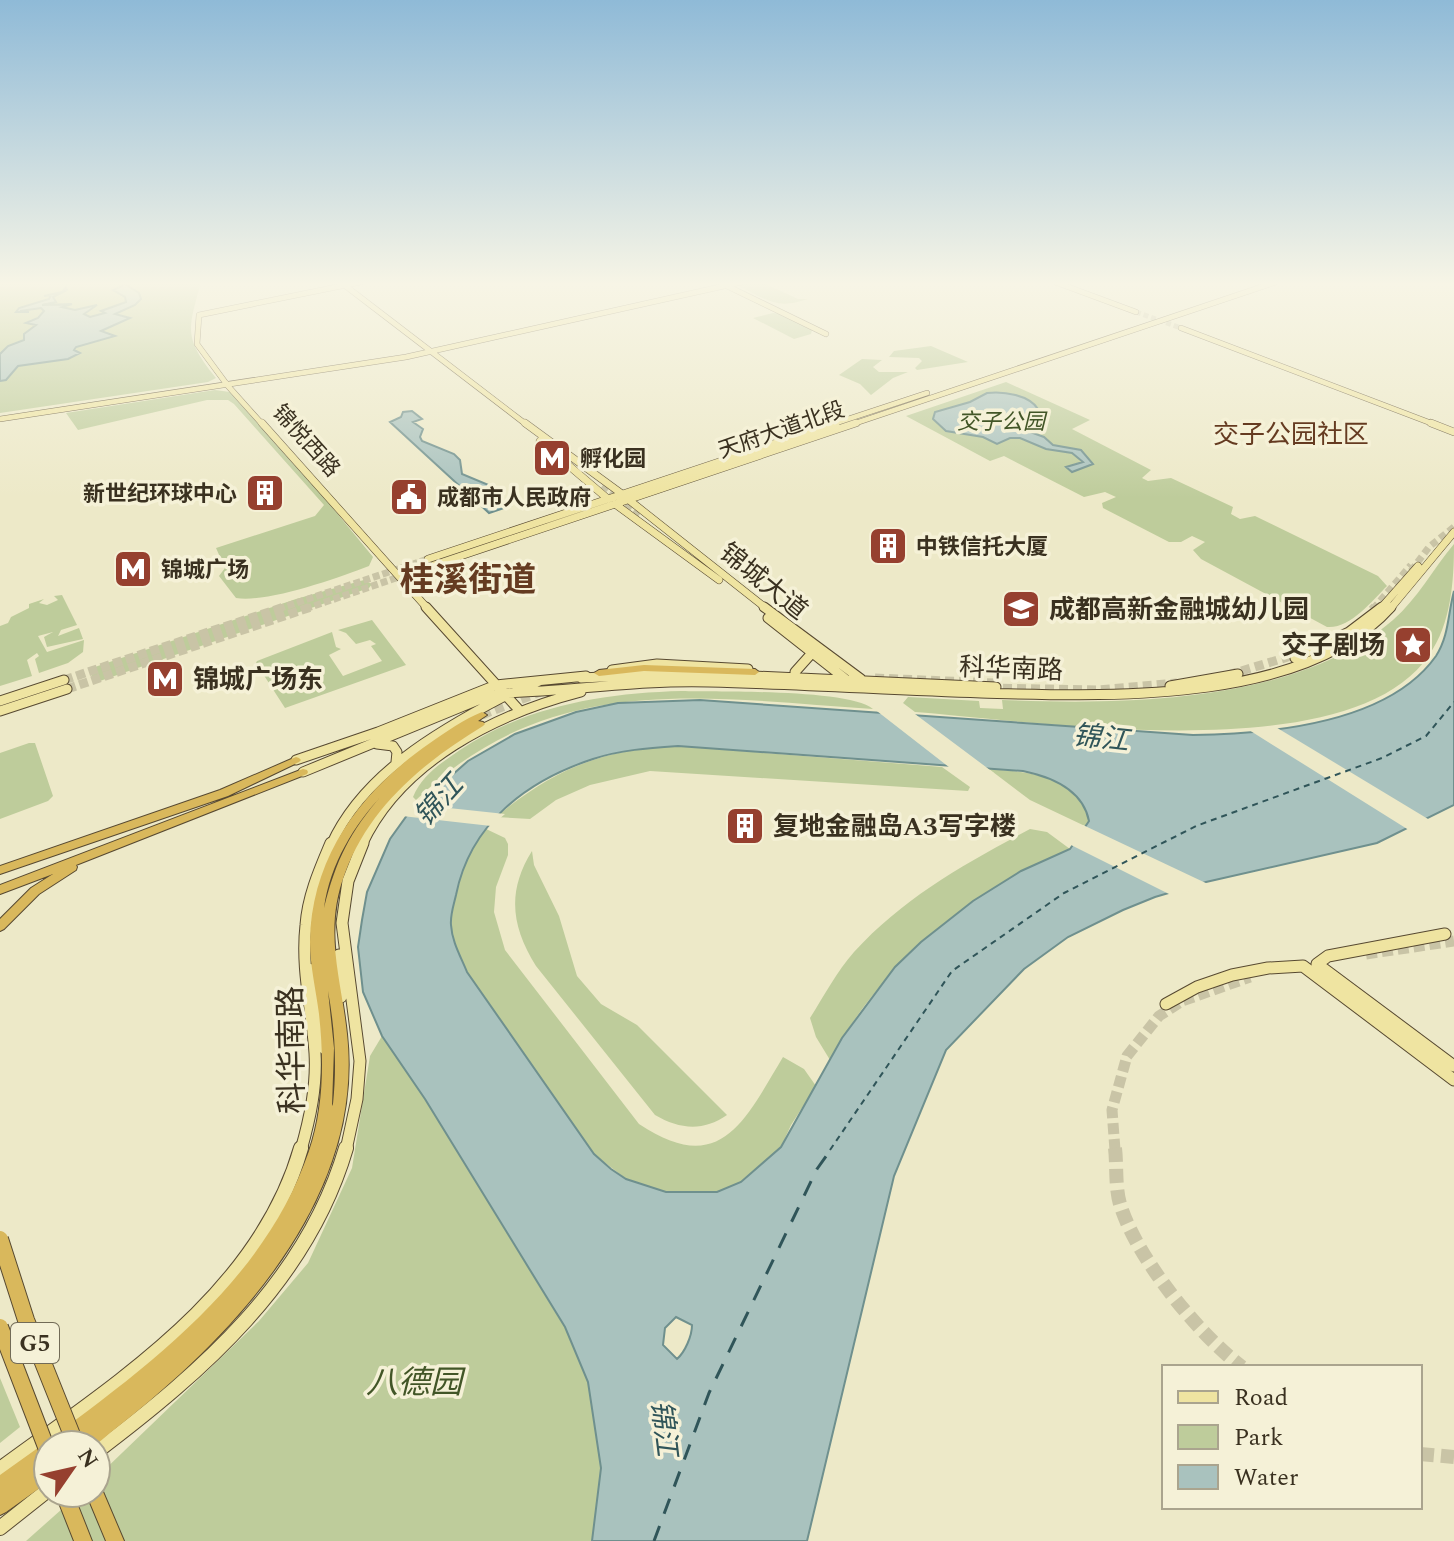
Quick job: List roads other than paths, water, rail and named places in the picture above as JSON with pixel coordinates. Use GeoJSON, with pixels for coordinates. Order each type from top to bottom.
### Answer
{"type":"FeatureCollection","features":[{"type":"Feature","properties":{"kind":"highway"},"geometry":{"type":"LineString","coordinates":[[599,673],[644,668],[755,672]]}},
{"type":"Feature","properties":{"kind":"highway","name":"科华南路"},"geometry":{"type":"LineString","coordinates":[[100,1429],[170,1374],[260,1278],[289,1236],[326,1159],[337,1116],[343,1048],[328,945],[329,910],[346,857],[357,834],[398,781],[429,755],[488,716]]}},
{"type":"Feature","properties":{"kind":"highway","name":"科华南路"},"geometry":{"type":"LineString","coordinates":[[77,1429],[166,1361],[248,1275],[276,1235],[301,1191],[316,1152],[328,1090],[316,941],[320,903],[335,854],[354,820],[397,771],[424,750],[488,716]]}},
{"type":"Feature","properties":{"kind":"highway"},"geometry":{"type":"LineString","coordinates":[[0,888],[172,818],[296,760]]}},
{"type":"Feature","properties":{"kind":"highway"},"geometry":{"type":"LineString","coordinates":[[0,888],[303,772]]}},
{"type":"Feature","properties":{"kind":"highway"},"geometry":{"type":"LineString","coordinates":[[2,870],[224,793]]}},
{"type":"Feature","properties":{"kind":"highway"},"geometry":{"type":"LineString","coordinates":[[0,926],[35,891],[73,866],[183,819]]}},
{"type":"Feature","properties":{"kind":"highway","name":"G5"},"geometry":{"type":"LineString","coordinates":[[0,1239],[26,1320],[72,1429]]}},
{"type":"Feature","properties":{"kind":"highway","name":"G5"},"geometry":{"type":"LineString","coordinates":[[0,1327],[39,1429]]}},
{"type":"Feature","properties":{"kind":"highway"},"geometry":{"type":"LineString","coordinates":[[0,1486],[32,1463]]}},
{"type":"Feature","properties":{"kind":"highway"},"geometry":{"type":"LineString","coordinates":[[0,1506],[32,1483]]}},
{"type":"Feature","properties":{"kind":"highway"},"geometry":{"type":"LineString","coordinates":[[70,1509],[83,1541]]}},
{"type":"Feature","properties":{"kind":"highway"},"geometry":{"type":"LineString","coordinates":[[102,1509],[115,1541]]}},
{"type":"Feature","properties":{"kind":"main road","name":"锦悦西路"},"geometry":{"type":"LineString","coordinates":[[205,354],[523,709]]}},
{"type":"Feature","properties":{"kind":"main road"},"geometry":{"type":"LineString","coordinates":[[0,418],[410,354]]}},
{"type":"Feature","properties":{"kind":"main road","name":"锦城大道"},"geometry":{"type":"LineString","coordinates":[[431,354],[547,444],[626,497],[847,680]]}},
{"type":"Feature","properties":{"kind":"main road","name":"天府大道北段"},"geometry":{"type":"LineString","coordinates":[[434,565],[1048,354]]}},
{"type":"Feature","properties":{"kind":"main road","name":"天府大道北段"},"geometry":{"type":"LineString","coordinates":[[626,497],[1059,354]]}},
{"type":"Feature","properties":{"kind":"main road"},"geometry":{"type":"LineString","coordinates":[[1253,354],[1454,430]]}},
{"type":"Feature","properties":{"kind":"main road","name":"锦城大道"},"geometry":{"type":"LineString","coordinates":[[547,444],[559,460],[612,502],[684,557],[716,574],[862,686]]}},
{"type":"Feature","properties":{"kind":"main road"},"geometry":{"type":"LineString","coordinates":[[547,444],[601,486]]}},
{"type":"Feature","properties":{"kind":"main road","name":"天府大道北段"},"geometry":{"type":"LineString","coordinates":[[428,559],[612,502]]}},
{"type":"Feature","properties":{"kind":"main road"},"geometry":{"type":"LineString","coordinates":[[638,515],[716,574]]}},
{"type":"Feature","properties":{"kind":"main road","name":"科华南路"},"geometry":{"type":"LineString","coordinates":[[504,690],[663,681],[1107,691],[1172,686],[1249,672],[1320,648],[1369,620],[1383,608],[1454,524]]}},
{"type":"Feature","properties":{"kind":"main road","name":"科华南路"},"geometry":{"type":"LineString","coordinates":[[581,678],[648,672],[847,680],[877,690],[1121,696],[1225,684],[1328,651],[1378,621],[1396,605],[1438,547],[1454,532]]}},
{"type":"Feature","properties":{"kind":"main road"},"geometry":{"type":"LineString","coordinates":[[795,672],[812,653]]}},
{"type":"Feature","properties":{"kind":"main road"},"geometry":{"type":"LineString","coordinates":[[296,760],[539,681],[581,678],[657,664],[795,672],[829,679]]}},
{"type":"Feature","properties":{"kind":"main road"},"geometry":{"type":"LineString","coordinates":[[0,1469],[119,1382],[191,1319],[265,1229],[288,1187],[305,1133],[313,1090],[315,1056],[304,972],[303,938],[308,906],[315,875],[336,832],[369,789],[396,762],[445,727],[523,709],[574,693],[663,681]]}},
{"type":"Feature","properties":{"kind":"main road"},"geometry":{"type":"LineString","coordinates":[[0,701],[65,684],[0,711]]}},
{"type":"Feature","properties":{"kind":"main road"},"geometry":{"type":"LineString","coordinates":[[343,1048],[338,940],[350,878],[362,847],[397,796],[427,765],[488,716],[504,690]]}},
{"type":"Feature","properties":{"kind":"main road"},"geometry":{"type":"LineString","coordinates":[[303,772],[504,690]]}},
{"type":"Feature","properties":{"kind":"main road"},"geometry":{"type":"LineString","coordinates":[[370,745],[393,746],[397,752],[396,762]]}},
{"type":"Feature","properties":{"kind":"main road"},"geometry":{"type":"LineString","coordinates":[[308,906],[310,971],[321,1039],[327,1053]]}},
{"type":"Feature","properties":{"kind":"main road"},"geometry":{"type":"LineString","coordinates":[[112,1439],[186,1381],[228,1341],[271,1291],[322,1209],[342,1162],[359,1088],[360,1062],[343,950],[342,920]]}},
{"type":"Feature","properties":{"kind":"main road"},"geometry":{"type":"LineString","coordinates":[[1445,934],[1328,956],[1317,964],[1454,1066]]}},
{"type":"Feature","properties":{"kind":"main road"},"geometry":{"type":"LineString","coordinates":[[1166,1004],[1187,991],[1223,980],[1279,965],[1303,966],[1454,1080]]}},
{"type":"Feature","properties":{"kind":"main road"},"geometry":{"type":"LineString","coordinates":[[112,1436],[170,1374]]}},
{"type":"Feature","properties":{"kind":"main road"},"geometry":{"type":"LineString","coordinates":[[0,1528],[32,1503]]}},
{"type":"Feature","properties":{"kind":"water"},"geometry":{"type":"Polygon","coordinates":[[[0,354],[78,354],[68,359],[18,366],[6,380],[0,381],[0,354]]]}},
{"type":"Feature","properties":{"kind":"water"},"geometry":{"type":"Polygon","coordinates":[[[987,393],[1008,393],[1029,400],[1038,409],[1024,414],[1019,428],[1044,437],[1053,445],[1081,450],[1093,464],[1072,472],[1066,467],[1083,462],[1072,453],[1046,449],[1020,438],[1010,438],[997,444],[983,437],[946,431],[933,419],[935,412],[970,402],[987,393]]]}},
{"type":"Feature","properties":{"kind":"water"},"geometry":{"type":"Polygon","coordinates":[[[412,411],[422,419],[413,422],[423,429],[422,441],[454,454],[460,460],[462,474],[491,486],[500,500],[510,506],[489,513],[390,422],[401,417],[403,412],[412,411]]]}},
{"type":"Feature","properties":{"kind":"water","name":"锦江"},"geometry":{"type":"Polygon","coordinates":[[[1454,591],[1454,805],[1377,843],[1206,882],[1123,910],[1068,937],[1024,969],[946,1050],[894,1176],[807,1541],[592,1541],[601,1468],[588,1382],[565,1327],[425,1099],[382,1036],[363,992],[358,947],[367,892],[390,839],[408,814],[468,761],[515,734],[576,712],[618,703],[700,700],[1193,735],[1256,732],[1325,721],[1358,711],[1388,697],[1415,679],[1440,648],[1454,591]],[[678,746],[624,751],[593,759],[568,768],[524,793],[488,827],[474,847],[463,870],[451,925],[467,972],[594,1154],[626,1179],[666,1192],[717,1192],[741,1182],[781,1147],[842,1038],[895,967],[973,901],[1021,871],[1070,849],[1089,821],[1086,810],[1073,793],[1055,781],[1023,771],[678,746]],[[676,1317],[665,1328],[663,1345],[677,1359],[688,1344],[692,1325],[676,1317]]]}},
{"type":"Feature","properties":{"kind":"tunnel"},"geometry":{"type":"LineString","coordinates":[[603,485],[640,514]]}},
{"type":"Feature","properties":{"kind":"tunnel"},"geometry":{"type":"LineString","coordinates":[[1411,571],[1429,547],[1454,527]]}},
{"type":"Feature","properties":{"kind":"tunnel"},"geometry":{"type":"LineString","coordinates":[[284,607],[428,559]]}},
{"type":"Feature","properties":{"kind":"tunnel"},"geometry":{"type":"LineString","coordinates":[[305,609],[434,565]]}},
{"type":"Feature","properties":{"kind":"tunnel"},"geometry":{"type":"LineString","coordinates":[[1373,609],[1411,565]]}},
{"type":"Feature","properties":{"kind":"tunnel"},"geometry":{"type":"LineString","coordinates":[[64,680],[284,607]]}},
{"type":"Feature","properties":{"kind":"tunnel"},"geometry":{"type":"LineString","coordinates":[[278,609],[284,607]]}},
{"type":"Feature","properties":{"kind":"tunnel"},"geometry":{"type":"LineString","coordinates":[[67,689],[311,607]]}},
{"type":"Feature","properties":{"kind":"tunnel"},"geometry":{"type":"LineString","coordinates":[[1228,675],[1301,653]]}},
{"type":"Feature","properties":{"kind":"tunnel"},"geometry":{"type":"LineString","coordinates":[[875,678],[995,683]]}},
{"type":"Feature","properties":{"kind":"tunnel"},"geometry":{"type":"LineString","coordinates":[[989,688],[1097,690],[1177,683]]}},
{"type":"Feature","properties":{"kind":"tunnel"},"geometry":{"type":"LineString","coordinates":[[482,715],[540,692]]}},
{"type":"Feature","properties":{"kind":"tunnel"},"geometry":{"type":"LineString","coordinates":[[1366,954],[1454,941]]}},
{"type":"Feature","properties":{"kind":"tunnel"},"geometry":{"type":"LineString","coordinates":[[1115,1150],[1112,1110],[1127,1056],[1159,1016],[1182,1001],[1250,977]]}},
{"type":"Feature","properties":{"kind":"tunnel"},"geometry":{"type":"LineString","coordinates":[[1115,1148],[1120,1204],[1140,1247],[1188,1315],[1240,1365]]}},
{"type":"Feature","properties":{"kind":"tunnel"},"geometry":{"type":"LineString","coordinates":[[1422,1454],[1454,1457]]}},
{"type":"Feature","properties":{"kind":"place","name":"孵化园"},"geometry":{"type":"Point","coordinates":[552,458]}},
{"type":"Feature","properties":{"kind":"place","name":"新世纪环球中心"},"geometry":{"type":"Point","coordinates":[265,493]}},
{"type":"Feature","properties":{"kind":"place","name":"成都市人民政府"},"geometry":{"type":"Point","coordinates":[409,497]}},
{"type":"Feature","properties":{"kind":"place","name":"中铁信托大厦"},"geometry":{"type":"Point","coordinates":[888,546]}},
{"type":"Feature","properties":{"kind":"place","name":"锦城广场"},"geometry":{"type":"Point","coordinates":[133,569]}},
{"type":"Feature","properties":{"kind":"place","name":"成都高新金融城幼儿园"},"geometry":{"type":"Point","coordinates":[1021,609]}},
{"type":"Feature","properties":{"kind":"place","name":"交子剧场"},"geometry":{"type":"Point","coordinates":[1413,645]}},
{"type":"Feature","properties":{"kind":"place","name":"锦城广场东"},"geometry":{"type":"Point","coordinates":[165,679]}},
{"type":"Feature","properties":{"kind":"place","name":"复地金融岛A3写字楼"},"geometry":{"type":"Point","coordinates":[745,826]}},
{"type":"Feature","properties":{"kind":"district","name":"交子公园社区"},"geometry":{"type":"Point","coordinates":[1291,434]}},
{"type":"Feature","properties":{"kind":"district","name":"桂溪街道"},"geometry":{"type":"Point","coordinates":[468,579]}},
{"type":"Feature","properties":{"kind":"park label","name":"交子公园"},"geometry":{"type":"Point","coordinates":[1001,421]}},
{"type":"Feature","properties":{"kind":"park label","name":"八德园"},"geometry":{"type":"Point","coordinates":[414,1382]}}]}
